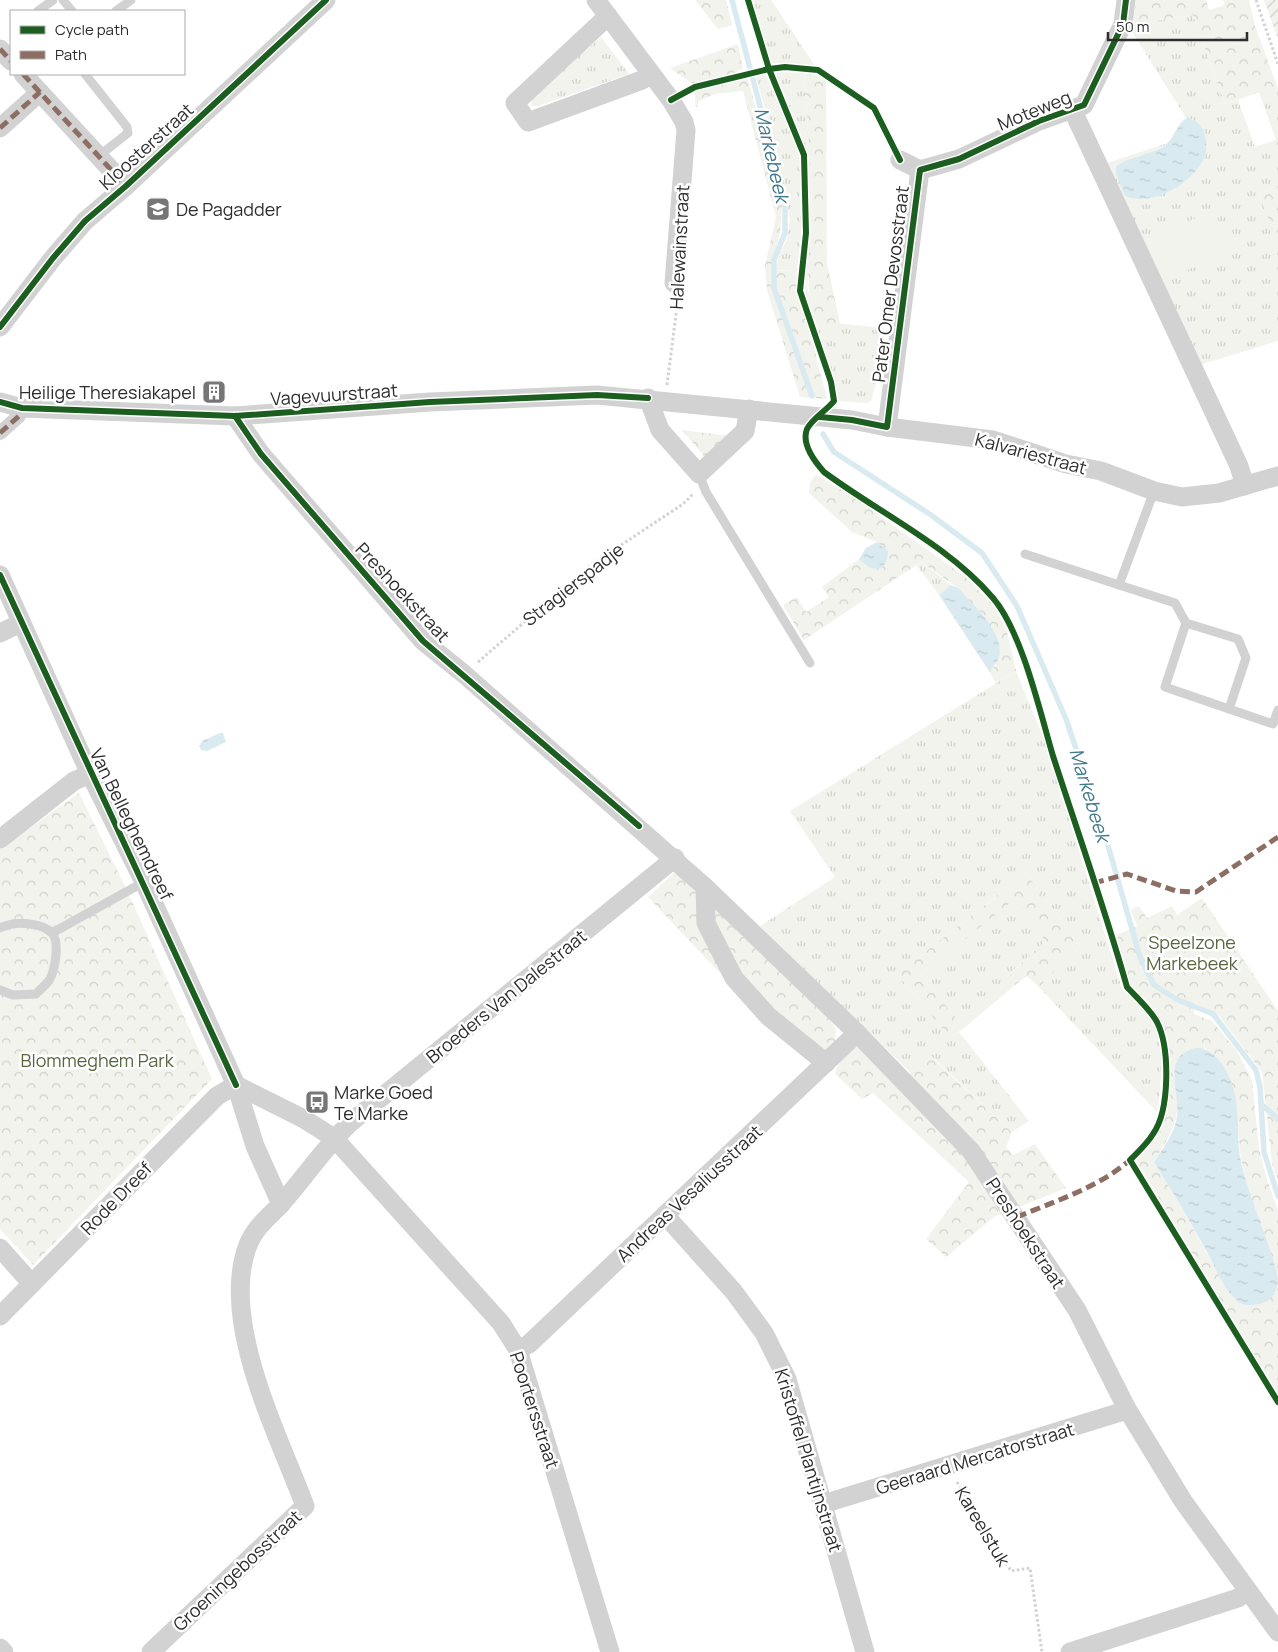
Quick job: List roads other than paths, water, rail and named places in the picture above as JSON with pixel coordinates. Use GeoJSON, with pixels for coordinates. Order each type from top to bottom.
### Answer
{"type":"FeatureCollection","features":[{"type":"Feature","properties":{"kind":"street","name":"Kloosterstraat"},"geometry":{"type":"LineString","coordinates":[[0,327],[53,258],[85,221],[126,186],[326,0]]}},
{"type":"Feature","properties":{"kind":"street","name":"Halewainstraat"},"geometry":{"type":"LineString","coordinates":[[596,0],[671,100],[684,122],[686,130],[674,283]]}},
{"type":"Feature","properties":{"kind":"street","name":"Moteweg"},"geometry":{"type":"LineString","coordinates":[[945,164],[1056,114],[1073,111],[1084,105],[1123,24],[1126,0]]}},
{"type":"Feature","properties":{"kind":"street"},"geometry":{"type":"LineString","coordinates":[[608,16],[515,103],[528,122],[642,80],[651,74]]}},
{"type":"Feature","properties":{"kind":"street"},"geometry":{"type":"LineString","coordinates":[[0,49],[10,60]]}},
{"type":"Feature","properties":{"kind":"street"},"geometry":{"type":"LineString","coordinates":[[0,128],[31,80],[126,186]]}},
{"type":"Feature","properties":{"kind":"street","name":"Moteweg"},"geometry":{"type":"LineString","coordinates":[[1073,111],[1239,466],[1245,486]]}},
{"type":"Feature","properties":{"kind":"street","name":"Pater Omer Devosstraat"},"geometry":{"type":"LineString","coordinates":[[900,160],[920,170],[945,164]]}},
{"type":"Feature","properties":{"kind":"street","name":"Pater Omer Devosstraat"},"geometry":{"type":"LineString","coordinates":[[887,427],[920,170]]}},
{"type":"Feature","properties":{"kind":"street","name":"Vagevuurstraat"},"geometry":{"type":"LineString","coordinates":[[0,402],[20,412],[235,416],[430,402],[597,395],[657,399],[749,409]]}},
{"type":"Feature","properties":{"kind":"street"},"geometry":{"type":"LineString","coordinates":[[657,399],[660,430],[699,474],[745,431],[749,409]]}},
{"type":"Feature","properties":{"kind":"street","name":"Kalvariestraat"},"geometry":{"type":"LineString","coordinates":[[749,409],[852,420],[887,427],[993,440],[1066,464],[1101,471],[1154,492],[1182,497],[1219,493],[1278,476]]}},
{"type":"Feature","properties":{"kind":"street"},"geometry":{"type":"LineString","coordinates":[[0,433],[20,412]]}},
{"type":"Feature","properties":{"kind":"street","name":"Preshoekstraat"},"geometry":{"type":"LineString","coordinates":[[235,416],[261,454],[423,641],[464,674],[674,858],[856,1033],[972,1151],[1077,1310],[1127,1409],[1183,1501],[1246,1591],[1278,1632]]}},
{"type":"Feature","properties":{"kind":"street","name":"Van Belleghemdreef"},"geometry":{"type":"LineString","coordinates":[[0,575],[90,774],[144,882],[236,1085],[256,1146],[280,1204]]}},
{"type":"Feature","properties":{"kind":"street"},"geometry":{"type":"LineString","coordinates":[[0,633],[22,623]]}},
{"type":"Feature","properties":{"kind":"street"},"geometry":{"type":"LineString","coordinates":[[0,839],[74,781],[90,774]]}},
{"type":"Feature","properties":{"kind":"street","name":"Broeders Van Dalestraat"},"geometry":{"type":"LineString","coordinates":[[280,1204],[334,1138],[674,858]]}},
{"type":"Feature","properties":{"kind":"street"},"geometry":{"type":"LineString","coordinates":[[705,887],[706,923],[734,978],[768,1016],[826,1063]]}},
{"type":"Feature","properties":{"kind":"street","name":"Andreas Vesaliusstraat"},"geometry":{"type":"LineString","coordinates":[[518,1350],[530,1344],[856,1033]]}},
{"type":"Feature","properties":{"kind":"street"},"geometry":{"type":"LineString","coordinates":[[236,1085],[304,1118],[334,1138]]}},
{"type":"Feature","properties":{"kind":"street","name":"Rode Dreef"},"geometry":{"type":"LineString","coordinates":[[0,1316],[217,1096],[236,1085]]}},
{"type":"Feature","properties":{"kind":"street","name":"Poortersstraat"},"geometry":{"type":"LineString","coordinates":[[334,1138],[501,1323],[518,1350],[610,1652]]}},
{"type":"Feature","properties":{"kind":"street","name":"Groeningebosstraat"},"geometry":{"type":"LineString","coordinates":[[151,1652],[305,1506],[259,1386],[244,1338],[239,1308],[239,1280],[248,1244],[261,1223],[280,1204]]}},
{"type":"Feature","properties":{"kind":"street","name":"Kristoffel Plantijnstraat"},"geometry":{"type":"LineString","coordinates":[[665,1215],[734,1292],[764,1333],[788,1379],[865,1652]]}},
{"type":"Feature","properties":{"kind":"street"},"geometry":{"type":"LineString","coordinates":[[0,1248],[32,1284]]}},
{"type":"Feature","properties":{"kind":"street","name":"Geeraard Mercatorstraat"},"geometry":{"type":"LineString","coordinates":[[823,1504],[951,1466],[1127,1409]]}},
{"type":"Feature","properties":{"kind":"street"},"geometry":{"type":"LineString","coordinates":[[1070,1652],[1097,1648],[1238,1598],[1246,1591]]}},
{"type":"Feature","properties":{"kind":"street"},"geometry":{"type":"LineString","coordinates":[[0,1648],[4,1652]]}},
{"type":"Feature","properties":{"kind":"lane"},"geometry":{"type":"LineString","coordinates":[[39,10],[53,0]]}},
{"type":"Feature","properties":{"kind":"lane"},"geometry":{"type":"LineString","coordinates":[[117,10],[131,0]]}},
{"type":"Feature","properties":{"kind":"lane"},"geometry":{"type":"LineString","coordinates":[[86,75],[127,127],[128,133],[100,155]]}},
{"type":"Feature","properties":{"kind":"lane"},"geometry":{"type":"LineString","coordinates":[[699,474],[706,492],[810,664]]}},
{"type":"Feature","properties":{"kind":"lane"},"geometry":{"type":"LineString","coordinates":[[1119,584],[1154,492]]}},
{"type":"Feature","properties":{"kind":"lane"},"geometry":{"type":"LineString","coordinates":[[1025,554],[1175,603],[1186,624],[1165,687],[1273,724],[1278,710]]}},
{"type":"Feature","properties":{"kind":"lane"},"geometry":{"type":"LineString","coordinates":[[1186,624],[1238,639],[1246,658],[1229,709]]}},
{"type":"Feature","properties":{"kind":"lane"},"geometry":{"type":"LineString","coordinates":[[52,933],[144,882]]}},
{"type":"Feature","properties":{"kind":"lane"},"geometry":{"type":"LineString","coordinates":[[0,928],[20,922],[41,926],[52,933],[56,941],[55,958],[50,978],[44,987],[36,994],[24,996],[0,990]]}},
{"type":"Feature","properties":{"kind":"water"},"geometry":{"type":"Polygon","coordinates":[[[1186,118],[1200,125],[1206,138],[1205,157],[1195,172],[1177,187],[1156,197],[1135,199],[1125,196],[1116,174],[1116,166],[1164,146],[1186,118]]]}},
{"type":"Feature","properties":{"kind":"water"},"geometry":{"type":"Polygon","coordinates":[[[877,542],[888,551],[887,560],[882,568],[875,569],[867,566],[859,559],[866,548],[877,542]]]}},
{"type":"Feature","properties":{"kind":"water"},"geometry":{"type":"Polygon","coordinates":[[[951,585],[958,588],[984,616],[998,639],[1000,650],[997,661],[989,671],[939,595],[951,585]]]}},
{"type":"Feature","properties":{"kind":"water"},"geometry":{"type":"Polygon","coordinates":[[[223,733],[226,742],[207,751],[201,750],[199,746],[202,741],[223,733]]]}},
{"type":"Feature","properties":{"kind":"water"},"geometry":{"type":"Polygon","coordinates":[[[1196,1048],[1210,1052],[1221,1062],[1234,1090],[1241,1162],[1278,1278],[1274,1294],[1267,1301],[1259,1304],[1242,1304],[1231,1294],[1154,1162],[1175,1125],[1177,1102],[1175,1069],[1178,1060],[1184,1053],[1196,1048]]]}},
{"type":"Feature","properties":{"kind":"waterway","name":"Markebeek"},"geometry":{"type":"LineString","coordinates":[[732,0],[785,201],[785,233],[774,260],[774,288],[812,396]]}},
{"type":"Feature","properties":{"kind":"waterway","name":"Markebeek"},"geometry":{"type":"LineString","coordinates":[[823,434],[834,452],[931,515],[982,553],[1017,606],[1066,719],[1105,835],[1140,957],[1154,985],[1176,999],[1213,1014],[1256,1070],[1260,1087],[1264,1152],[1278,1196]]}},
{"type":"Feature","properties":{"kind":"waterway"},"geometry":{"type":"LineString","coordinates":[[1261,1104],[1278,1119]]}},
{"type":"Feature","properties":{"kind":"place","name":"De Pagadder"},"geometry":{"type":"Point","coordinates":[158,209]}},
{"type":"Feature","properties":{"kind":"place","name":"Heilige Theresiakapel"},"geometry":{"type":"Point","coordinates":[214,392]}},
{"type":"Feature","properties":{"kind":"place","name":"Marke Goed Te Marke"},"geometry":{"type":"Point","coordinates":[317,1102]}},
{"type":"Feature","properties":{"kind":"park label","name":"Speelzone Markebeek"},"geometry":{"type":"Point","coordinates":[1192,952]}},
{"type":"Feature","properties":{"kind":"park label","name":"Blommeghem Park"},"geometry":{"type":"Point","coordinates":[97,1060]}}]}
